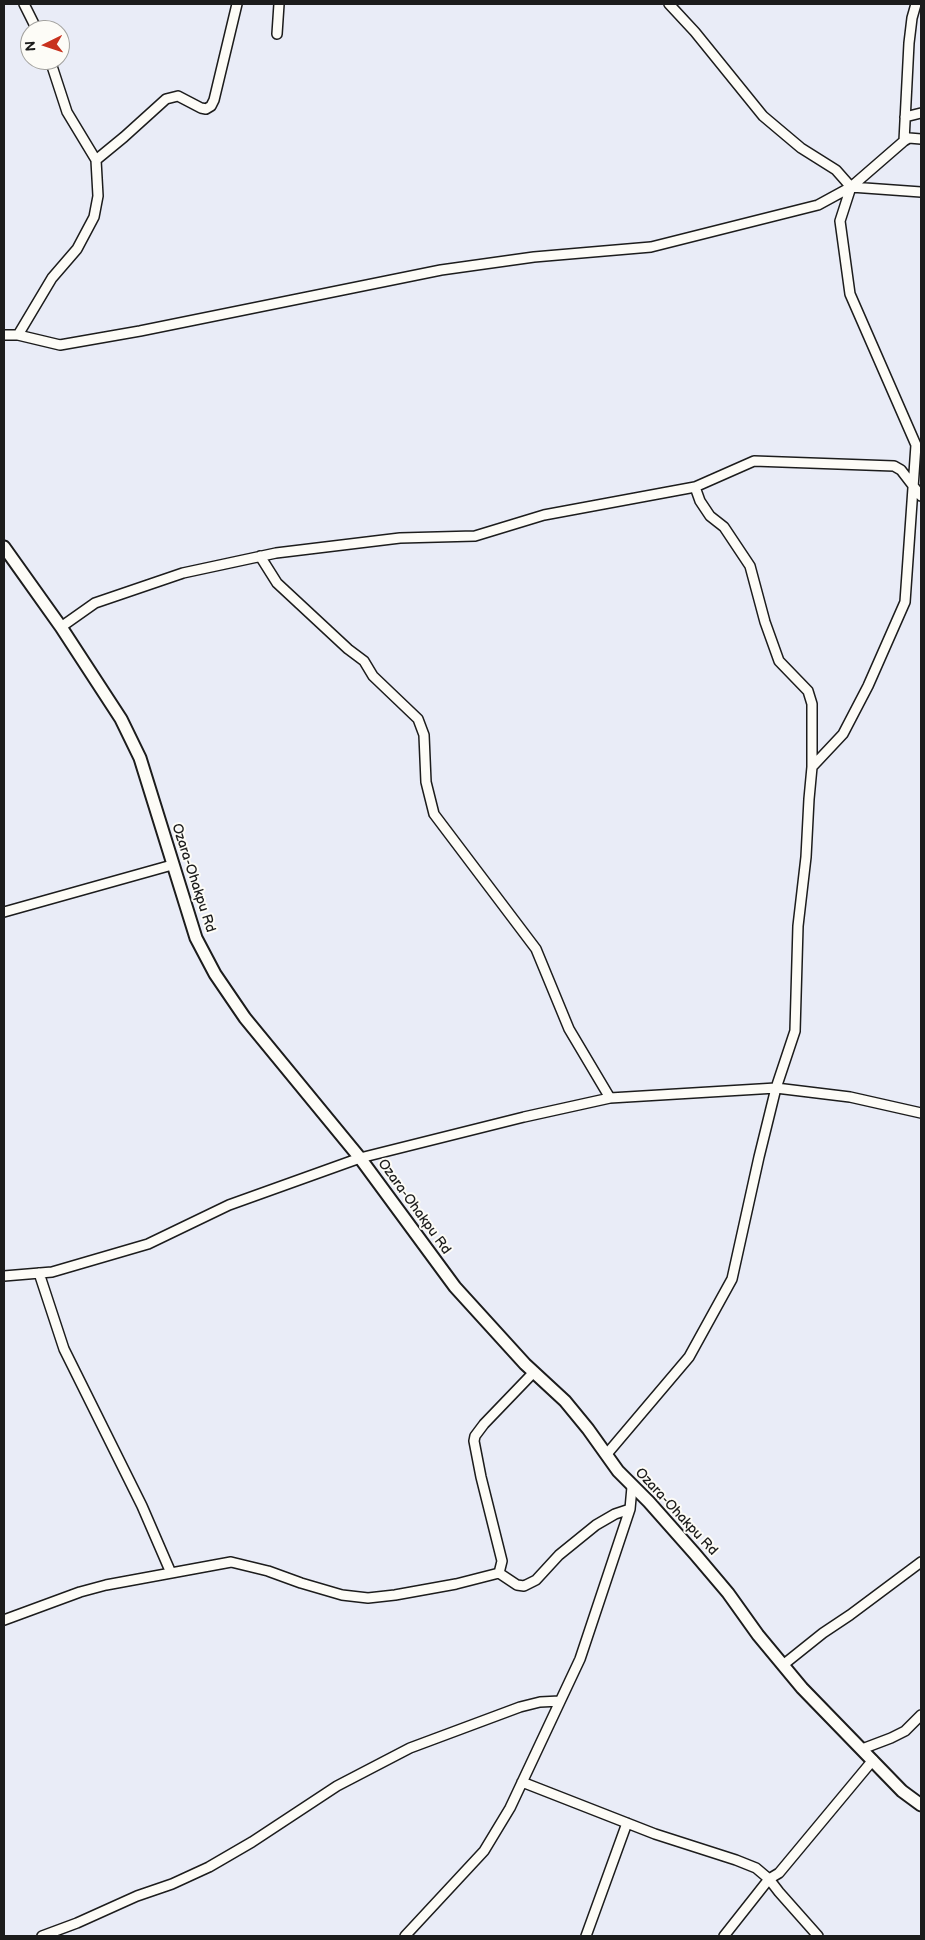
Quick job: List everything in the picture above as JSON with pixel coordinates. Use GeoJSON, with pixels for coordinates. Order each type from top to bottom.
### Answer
{"type":"FeatureCollection","features":[{"type":"Feature","properties":{"kind":"main road","name":"Ozara-Ohakpu Rd"},"geometry":{"type":"LineString","coordinates":[[4,547],[61,627],[121,719],[140,758],[196,938],[215,974],[246,1018],[360,1158],[455,1288],[534,1372],[565,1401],[618,1471],[649,1502],[695,1554],[802,1688],[902,1791],[921,1805]]}},
{"type":"Feature","properties":{"kind":"street"},"geometry":{"type":"LineString","coordinates":[[24,4],[32,20]]}},
{"type":"Feature","properties":{"kind":"street"},"geometry":{"type":"LineString","coordinates":[[96,160],[166,99],[178,96],[201,108],[211,106],[237,4]]}},
{"type":"Feature","properties":{"kind":"street"},"geometry":{"type":"LineString","coordinates":[[277,34],[279,4]]}},
{"type":"Feature","properties":{"kind":"street"},"geometry":{"type":"LineString","coordinates":[[669,4],[695,32],[763,116],[802,148],[836,170],[851,187],[921,193]]}},
{"type":"Feature","properties":{"kind":"street"},"geometry":{"type":"LineString","coordinates":[[904,141],[909,43],[916,4]]}},
{"type":"Feature","properties":{"kind":"street"},"geometry":{"type":"LineString","coordinates":[[18,335],[52,278],[77,249],[94,217],[98,196],[96,160],[67,112],[53,70]]}},
{"type":"Feature","properties":{"kind":"street"},"geometry":{"type":"LineString","coordinates":[[905,116],[921,113]]}},
{"type":"Feature","properties":{"kind":"street"},"geometry":{"type":"LineString","coordinates":[[4,335],[18,335],[60,344],[140,331],[441,270],[534,257],[651,248],[756,222],[818,204],[851,187],[904,141],[909,138],[921,140]]}},
{"type":"Feature","properties":{"kind":"street"},"geometry":{"type":"LineString","coordinates":[[812,767],[843,734],[868,686],[905,602],[916,445],[850,294],[840,221],[851,187]]}},
{"type":"Feature","properties":{"kind":"street"},"geometry":{"type":"LineString","coordinates":[[61,627],[95,603],[183,573],[260,556],[400,538],[475,536],[544,515],[695,487],[754,462],[894,466],[901,470],[921,496]]}},
{"type":"Feature","properties":{"kind":"street"},"geometry":{"type":"LineString","coordinates":[[606,1455],[689,1357],[732,1279],[758,1157],[776,1088],[795,1031],[798,926],[806,856],[812,767],[812,704],[808,691],[779,660],[765,622],[750,566],[724,527],[710,516],[700,501],[695,487]]}},
{"type":"Feature","properties":{"kind":"street"},"geometry":{"type":"LineString","coordinates":[[260,556],[277,583],[348,649],[364,661],[373,676],[418,719],[424,735],[426,782],[434,814],[536,949],[569,1029],[610,1098]]}},
{"type":"Feature","properties":{"kind":"street"},"geometry":{"type":"LineString","coordinates":[[4,912],[172,864]]}},
{"type":"Feature","properties":{"kind":"street"},"geometry":{"type":"LineString","coordinates":[[4,1276],[52,1272],[148,1244],[229,1205],[360,1158],[524,1117],[610,1098],[776,1088],[850,1097],[921,1114]]}},
{"type":"Feature","properties":{"kind":"street"},"geometry":{"type":"LineString","coordinates":[[39,1273],[64,1350],[142,1506],[170,1573]]}},
{"type":"Feature","properties":{"kind":"street"},"geometry":{"type":"LineString","coordinates":[[499,1572],[502,1561],[474,1441],[475,1436],[484,1424],[534,1372]]}},
{"type":"Feature","properties":{"kind":"street"},"geometry":{"type":"LineString","coordinates":[[405,1936],[484,1851],[510,1808],[580,1659],[630,1509],[632,1487]]}},
{"type":"Feature","properties":{"kind":"street"},"geometry":{"type":"LineString","coordinates":[[499,1572],[517,1585],[524,1586],[536,1580],[559,1555],[596,1525],[615,1514],[630,1509]]}},
{"type":"Feature","properties":{"kind":"street"},"geometry":{"type":"LineString","coordinates":[[4,1620],[80,1592],[106,1585],[231,1562],[268,1571],[342,1595],[368,1598],[456,1584],[499,1572]]}},
{"type":"Feature","properties":{"kind":"street"},"geometry":{"type":"LineString","coordinates":[[783,1665],[823,1633],[921,1562]]}},
{"type":"Feature","properties":{"kind":"street"},"geometry":{"type":"LineString","coordinates":[[42,1936],[77,1923],[137,1896],[172,1884],[209,1867],[252,1842],[337,1786],[410,1748],[520,1707],[540,1702],[560,1701]]}},
{"type":"Feature","properties":{"kind":"street"},"geometry":{"type":"LineString","coordinates":[[862,1749],[905,1731],[921,1716]]}},
{"type":"Feature","properties":{"kind":"street"},"geometry":{"type":"LineString","coordinates":[[724,1936],[770,1879],[779,1873],[873,1760]]}},
{"type":"Feature","properties":{"kind":"street"},"geometry":{"type":"LineString","coordinates":[[522,1782],[655,1834],[756,1868],[770,1879],[818,1936]]}},
{"type":"Feature","properties":{"kind":"street"},"geometry":{"type":"LineString","coordinates":[[586,1936],[627,1823]]}}]}
